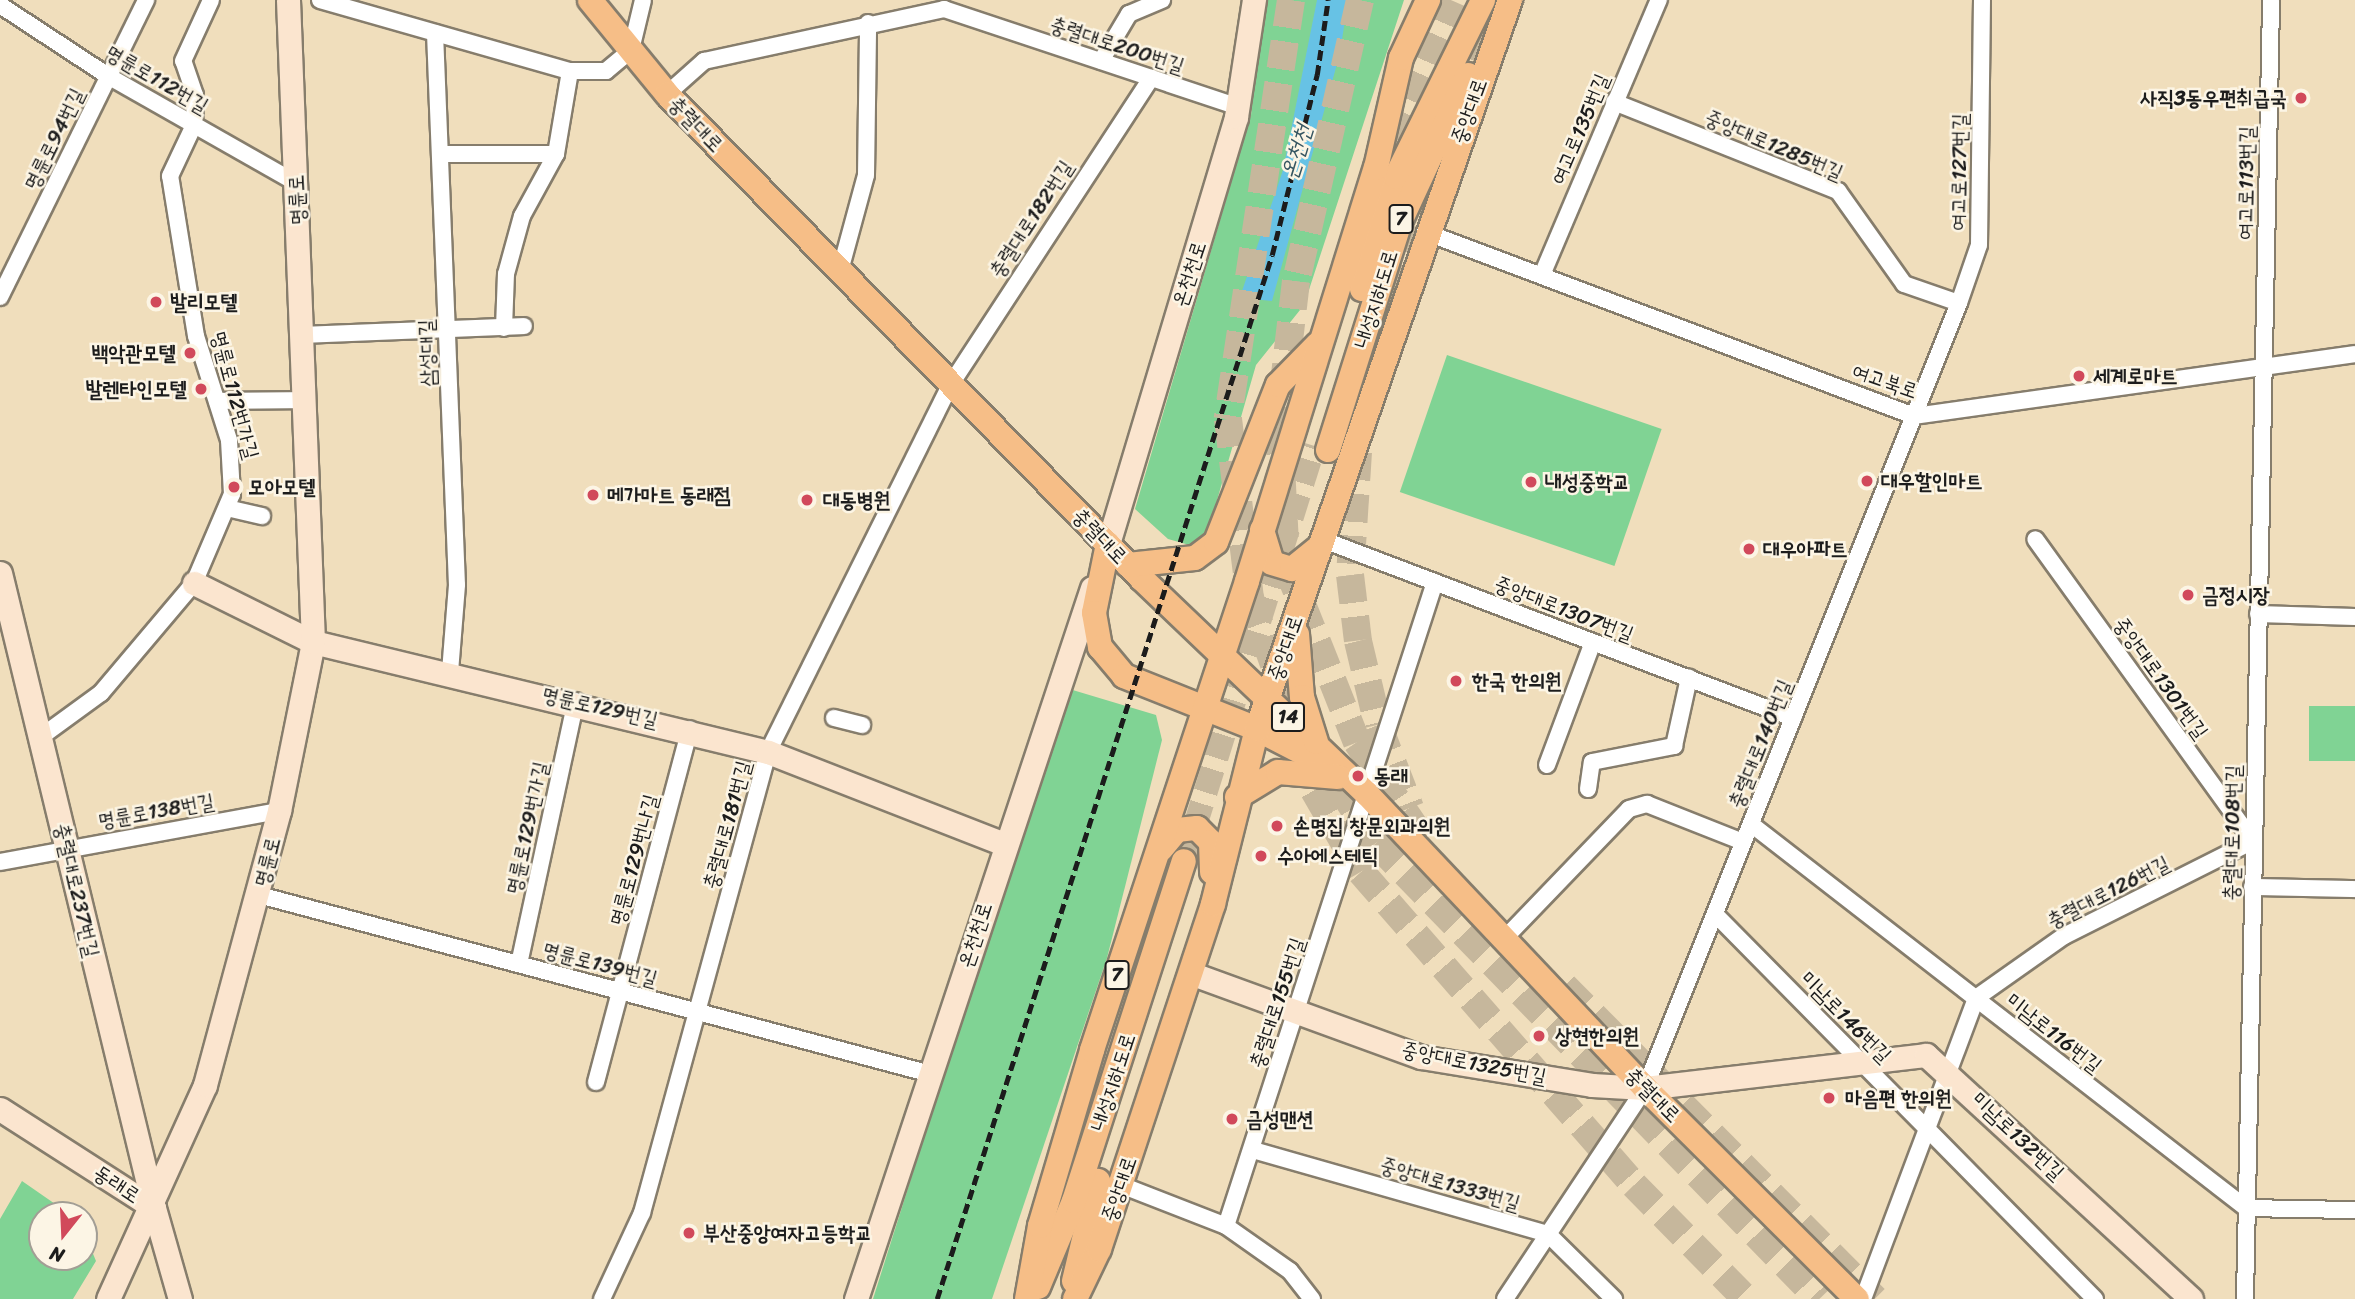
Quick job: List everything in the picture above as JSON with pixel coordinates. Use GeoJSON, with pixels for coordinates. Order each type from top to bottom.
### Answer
{"type":"FeatureCollection","features":[{"type":"Feature","properties":{"kind":"main road","name":"충렬대로"},"geometry":{"type":"LineString","coordinates":[[590,0],[667,94],[840,271],[1120,556],[1360,787],[1645,1088],[1860,1299]]}},
{"type":"Feature","properties":{"kind":"main road"},"geometry":{"type":"LineString","coordinates":[[1222,656],[1376,168],[1401,58],[1428,0]]}},
{"type":"Feature","properties":{"kind":"main road","name":"내성지하도로"},"geometry":{"type":"LineString","coordinates":[[1483,0],[1396,177],[1321,448],[1418,176],[1510,1]]}},
{"type":"Feature","properties":{"kind":"main road","name":"중앙대로"},"geometry":{"type":"LineString","coordinates":[[1072,1299],[1121,1185],[1213,904],[1237,797],[1257,729],[1424,232],[1510,1]]}},
{"type":"Feature","properties":{"kind":"main road"},"geometry":{"type":"LineString","coordinates":[[1321,341],[1278,385],[1216,542],[1195,558],[1120,556],[1098,572],[1095,618],[1100,647],[1124,676],[1257,729],[1360,787]]}},
{"type":"Feature","properties":{"kind":"main road"},"geometry":{"type":"LineString","coordinates":[[1262,529],[1272,563],[1292,569],[1320,544]]}},
{"type":"Feature","properties":{"kind":"main road"},"geometry":{"type":"LineString","coordinates":[[1297,612],[1300,685],[1317,747]]}},
{"type":"Feature","properties":{"kind":"main road","name":"7"},"geometry":{"type":"LineString","coordinates":[[1029,1299],[1055,1176],[1222,656]]}},
{"type":"Feature","properties":{"kind":"main road"},"geometry":{"type":"LineString","coordinates":[[1237,797],[1278,772],[1360,787]]}},
{"type":"Feature","properties":{"kind":"main road"},"geometry":{"type":"LineString","coordinates":[[1156,858],[1177,830],[1204,832],[1211,842],[1213,904]]}},
{"type":"Feature","properties":{"kind":"main road","name":"내성지하도로"},"geometry":{"type":"LineString","coordinates":[[1029,1299],[1082,1204],[1191,863]]}},
{"type":"Feature","properties":{"kind":"main road","name":"내성지하도로"},"geometry":{"type":"LineString","coordinates":[[1072,1299],[1082,1204]]}},
{"type":"Feature","properties":{"kind":"street","name":"명륜로94번길"},"geometry":{"type":"LineString","coordinates":[[0,297],[146,0]]}},
{"type":"Feature","properties":{"kind":"street"},"geometry":{"type":"LineString","coordinates":[[194,125],[195,94],[183,61],[211,0]]}},
{"type":"Feature","properties":{"kind":"street","name":"명륜로"},"geometry":{"type":"LineString","coordinates":[[108,1299],[154,1208],[198,1106],[259,895],[313,642],[306,400],[288,0]]}},
{"type":"Feature","properties":{"kind":"street"},"geometry":{"type":"LineString","coordinates":[[320,0],[570,71],[606,71],[631,50],[643,0]]}},
{"type":"Feature","properties":{"kind":"street"},"geometry":{"type":"LineString","coordinates":[[1101,61],[1129,14],[1161,0]]}},
{"type":"Feature","properties":{"kind":"street","name":"온천천로"},"geometry":{"type":"LineString","coordinates":[[1120,556],[1238,107],[1254,0]]}},
{"type":"Feature","properties":{"kind":"street","name":"여고로135번길"},"geometry":{"type":"LineString","coordinates":[[1542,275],[1659,0]]}},
{"type":"Feature","properties":{"kind":"street","name":"여고로127번길"},"geometry":{"type":"LineString","coordinates":[[1914,416],[1979,245],[1982,0]]}},
{"type":"Feature","properties":{"kind":"street","name":"여고로113번길"},"geometry":{"type":"LineString","coordinates":[[2263,367],[2271,0]]}},
{"type":"Feature","properties":{"kind":"street","name":"명륜로112번길"},"geometry":{"type":"LineString","coordinates":[[0,5],[108,76],[296,183]]}},
{"type":"Feature","properties":{"kind":"street","name":"충렬대로200번길"},"geometry":{"type":"LineString","coordinates":[[667,94],[704,61],[868,23],[944,9],[1238,107]]}},
{"type":"Feature","properties":{"kind":"street"},"geometry":{"type":"LineString","coordinates":[[840,271],[866,175],[868,23]]}},
{"type":"Feature","properties":{"kind":"street","name":"삼성대길"},"geometry":{"type":"LineString","coordinates":[[435,33],[457,585],[450,672]]}},
{"type":"Feature","properties":{"kind":"street"},"geometry":{"type":"LineString","coordinates":[[504,328],[506,274],[522,216],[556,154],[570,71]]}},
{"type":"Feature","properties":{"kind":"street","name":"충렬대로182번길"},"geometry":{"type":"LineString","coordinates":[[951,384],[1151,78]]}},
{"type":"Feature","properties":{"kind":"street","name":"중앙대로1285번길"},"geometry":{"type":"LineString","coordinates":[[1614,102],[1838,191],[1904,284],[1959,303]]}},
{"type":"Feature","properties":{"kind":"street","name":"명륜로112번가길"},"geometry":{"type":"LineString","coordinates":[[42,736],[101,693],[194,583],[227,508],[234,470],[217,401],[196,336],[170,176],[194,125]]}},
{"type":"Feature","properties":{"kind":"street"},"geometry":{"type":"LineString","coordinates":[[440,154],[556,154]]}},
{"type":"Feature","properties":{"kind":"street","name":"여고북로"},"geometry":{"type":"LineString","coordinates":[[1424,232],[1914,416],[2355,354]]}},
{"type":"Feature","properties":{"kind":"street"},"geometry":{"type":"LineString","coordinates":[[303,335],[524,326]]}},
{"type":"Feature","properties":{"kind":"street","name":"충렬대로108번길"},"geometry":{"type":"LineString","coordinates":[[2245,1299],[2263,367]]}},
{"type":"Feature","properties":{"kind":"street","name":"충렬대로181번길"},"geometry":{"type":"LineString","coordinates":[[602,1299],[642,1213],[768,752],[951,384]]}},
{"type":"Feature","properties":{"kind":"street"},"geometry":{"type":"LineString","coordinates":[[217,401],[306,400]]}},
{"type":"Feature","properties":{"kind":"street","name":"충렬대로140번길"},"geometry":{"type":"LineString","coordinates":[[1506,1299],[1645,1088],[1914,416]]}},
{"type":"Feature","properties":{"kind":"street"},"geometry":{"type":"LineString","coordinates":[[227,508],[262,516]]}},
{"type":"Feature","properties":{"kind":"street","name":"중앙대로1301번길"},"geometry":{"type":"LineString","coordinates":[[2035,539],[2253,841]]}},
{"type":"Feature","properties":{"kind":"street","name":"중앙대로1307번길"},"geometry":{"type":"LineString","coordinates":[[1320,544],[1435,582],[1793,718]]}},
{"type":"Feature","properties":{"kind":"street","name":"온천천로"},"geometry":{"type":"LineString","coordinates":[[856,1299],[1004,844],[1098,572]]}},
{"type":"Feature","properties":{"kind":"street","name":"충렬대로237번길"},"geometry":{"type":"LineString","coordinates":[[0,573],[42,736],[154,1208]]}},
{"type":"Feature","properties":{"kind":"street"},"geometry":{"type":"LineString","coordinates":[[1360,787],[1435,582]]}},
{"type":"Feature","properties":{"kind":"street","name":"명륜로129번길"},"geometry":{"type":"LineString","coordinates":[[194,583],[313,642],[690,729],[768,752],[1004,844]]}},
{"type":"Feature","properties":{"kind":"street"},"geometry":{"type":"LineString","coordinates":[[2258,614],[2355,617]]}},
{"type":"Feature","properties":{"kind":"street"},"geometry":{"type":"LineString","coordinates":[[1547,765],[1593,642]]}},
{"type":"Feature","properties":{"kind":"street"},"geometry":{"type":"LineString","coordinates":[[1588,789],[1592,762],[1674,746],[1689,678]]}},
{"type":"Feature","properties":{"kind":"street","name":"명륜로129번가길"},"geometry":{"type":"LineString","coordinates":[[519,964],[576,701]]}},
{"type":"Feature","properties":{"kind":"street"},"geometry":{"type":"LineString","coordinates":[[834,718],[862,725]]}},
{"type":"Feature","properties":{"kind":"street","name":"명륜로129번나길"},"geometry":{"type":"LineString","coordinates":[[596,1082],[690,729]]}},
{"type":"Feature","properties":{"kind":"street","name":"충렬대로155번길"},"geometry":{"type":"LineString","coordinates":[[1226,1226],[1297,1007],[1360,787]]}},
{"type":"Feature","properties":{"kind":"street"},"geometry":{"type":"LineString","coordinates":[[1504,939],[1629,809],[1647,804],[1743,842]]}},
{"type":"Feature","properties":{"kind":"street","name":"명륜로138번길"},"geometry":{"type":"LineString","coordinates":[[0,862],[279,811]]}},
{"type":"Feature","properties":{"kind":"street","name":"미남로116번길"},"geometry":{"type":"LineString","coordinates":[[1751,824],[2246,1208]]}},
{"type":"Feature","properties":{"kind":"street","name":"충렬대로126번길"},"geometry":{"type":"LineString","coordinates":[[1976,999],[2063,936],[2253,841]]}},
{"type":"Feature","properties":{"kind":"street"},"geometry":{"type":"LineString","coordinates":[[2252,887],[2355,889]]}},
{"type":"Feature","properties":{"kind":"street","name":"명륜로139번길"},"geometry":{"type":"LineString","coordinates":[[259,895],[931,1074]]}},
{"type":"Feature","properties":{"kind":"street","name":"미남로146번길"},"geometry":{"type":"LineString","coordinates":[[1715,914],[2095,1299]]}},
{"type":"Feature","properties":{"kind":"street","name":"중앙대로1325번길"},"geometry":{"type":"LineString","coordinates":[[1190,973],[1297,1007],[1421,1057],[1645,1088]]}},
{"type":"Feature","properties":{"kind":"street"},"geometry":{"type":"LineString","coordinates":[[1860,1299],[1976,999]]}},
{"type":"Feature","properties":{"kind":"street","name":"미남로132번길"},"geometry":{"type":"LineString","coordinates":[[1645,1088],[1926,1055],[1949,1071],[2191,1299]]}},
{"type":"Feature","properties":{"kind":"street","name":"동래로"},"geometry":{"type":"LineString","coordinates":[[0,1109],[154,1208],[180,1299]]}},
{"type":"Feature","properties":{"kind":"street","name":"중앙대로1333번길"},"geometry":{"type":"LineString","coordinates":[[1252,1150],[1548,1234],[1614,1299]]}},
{"type":"Feature","properties":{"kind":"street"},"geometry":{"type":"LineString","coordinates":[[1121,1185],[1226,1226],[1290,1271],[1312,1299]]}},
{"type":"Feature","properties":{"kind":"street"},"geometry":{"type":"LineString","coordinates":[[2246,1208],[2355,1210]]}},
{"type":"Feature","properties":{"kind":"green space"},"geometry":{"type":"Polygon","coordinates":[[[1263,0],[1404,0],[1304,305],[1256,365],[1207,535],[1193,546],[1168,539],[1135,509],[1251,115],[1263,0]]]}},
{"type":"Feature","properties":{"kind":"green space"},"geometry":{"type":"Polygon","coordinates":[[[1447,355],[1662,429],[1614,566],[1400,492],[1447,355]]]}},
{"type":"Feature","properties":{"kind":"green space"},"geometry":{"type":"Polygon","coordinates":[[[1066,688],[1156,715],[1162,740],[1107,958],[992,1299],[873,1299],[1066,688]]]}},
{"type":"Feature","properties":{"kind":"green space"},"geometry":{"type":"Polygon","coordinates":[[[2309,706],[2355,706],[2355,761],[2309,761],[2309,706]]]}},
{"type":"Feature","properties":{"kind":"green space"},"geometry":{"type":"Polygon","coordinates":[[[22,1181],[51,1201],[28,1201],[28,1271],[90,1271],[73,1299],[0,1299],[0,1219],[22,1181]]]}},
{"type":"Feature","properties":{"kind":"water","name":"온천천"},"geometry":{"type":"Polygon","coordinates":[[[1317,0],[1348,0],[1340,53],[1272,301],[1252,299],[1241,294],[1283,170],[1317,0]]]}},
{"type":"Feature","properties":{"kind":"tunnel"},"geometry":{"type":"LineString","coordinates":[[1291,0],[1228,419],[1250,598],[1292,714],[1376,843],[1819,1299]]}},
{"type":"Feature","properties":{"kind":"tunnel"},"geometry":{"type":"LineString","coordinates":[[1360,0],[1296,281],[1279,426],[1286,564],[1357,742],[1426,843]]}},
{"type":"Feature","properties":{"kind":"tunnel"},"geometry":{"type":"LineString","coordinates":[[1392,138],[1452,0]]}},
{"type":"Feature","properties":{"kind":"tunnel"},"geometry":{"type":"LineString","coordinates":[[1459,100],[1494,15]]}},
{"type":"Feature","properties":{"kind":"tunnel"},"geometry":{"type":"LineString","coordinates":[[1383,333],[1438,158]]}},
{"type":"Feature","properties":{"kind":"tunnel"},"geometry":{"type":"LineString","coordinates":[[1184,861],[1314,446]]}},
{"type":"Feature","properties":{"kind":"tunnel"},"geometry":{"type":"LineString","coordinates":[[1358,452],[1350,575],[1358,641],[1378,725],[1410,808]]}},
{"type":"Feature","properties":{"kind":"tunnel"},"geometry":{"type":"LineString","coordinates":[[1293,754],[1361,872],[1634,1185],[1746,1299]]}},
{"type":"Feature","properties":{"kind":"tunnel"},"geometry":{"type":"LineString","coordinates":[[1564,986],[1875,1299]]}},
{"type":"Feature","properties":{"kind":"railway"},"geometry":{"type":"LineString","coordinates":[[937,1299],[1272,255],[1317,75],[1328,0]]}},
{"type":"Feature","properties":{"kind":"place","name":"사직3동우편취급국"},"geometry":{"type":"Point","coordinates":[2301,98]}},
{"type":"Feature","properties":{"kind":"place","name":"발리모텔"},"geometry":{"type":"Point","coordinates":[156,302]}},
{"type":"Feature","properties":{"kind":"place","name":"백악관모텔"},"geometry":{"type":"Point","coordinates":[190,353]}},
{"type":"Feature","properties":{"kind":"place","name":"세계로마트"},"geometry":{"type":"Point","coordinates":[2079,376]}},
{"type":"Feature","properties":{"kind":"place","name":"발렌타인모텔"},"geometry":{"type":"Point","coordinates":[201,389]}},
{"type":"Feature","properties":{"kind":"place","name":"대우할인마트"},"geometry":{"type":"Point","coordinates":[1867,481]}},
{"type":"Feature","properties":{"kind":"place","name":"내성중학교"},"geometry":{"type":"Point","coordinates":[1531,482]}},
{"type":"Feature","properties":{"kind":"place","name":"모아모텔"},"geometry":{"type":"Point","coordinates":[234,487]}},
{"type":"Feature","properties":{"kind":"place","name":"메가마트 동래점"},"geometry":{"type":"Point","coordinates":[593,495]}},
{"type":"Feature","properties":{"kind":"place","name":"대동병원"},"geometry":{"type":"Point","coordinates":[807,500]}},
{"type":"Feature","properties":{"kind":"place","name":"대우아파트"},"geometry":{"type":"Point","coordinates":[1749,549]}},
{"type":"Feature","properties":{"kind":"place","name":"금정시장"},"geometry":{"type":"Point","coordinates":[2188,595]}},
{"type":"Feature","properties":{"kind":"place","name":"한국 한의원"},"geometry":{"type":"Point","coordinates":[1456,681]}},
{"type":"Feature","properties":{"kind":"place","name":"동래"},"geometry":{"type":"Point","coordinates":[1358,776]}},
{"type":"Feature","properties":{"kind":"place","name":"손명집 창문외과의원"},"geometry":{"type":"Point","coordinates":[1277,826]}},
{"type":"Feature","properties":{"kind":"place","name":"수아에스테틱"},"geometry":{"type":"Point","coordinates":[1261,856]}},
{"type":"Feature","properties":{"kind":"place","name":"상현한의원"},"geometry":{"type":"Point","coordinates":[1539,1036]}},
{"type":"Feature","properties":{"kind":"place","name":"마음편 한의원"},"geometry":{"type":"Point","coordinates":[1829,1098]}},
{"type":"Feature","properties":{"kind":"place","name":"금성맨션"},"geometry":{"type":"Point","coordinates":[1232,1119]}},
{"type":"Feature","properties":{"kind":"place","name":"부산중앙여자고등학교"},"geometry":{"type":"Point","coordinates":[689,1233]}}]}
